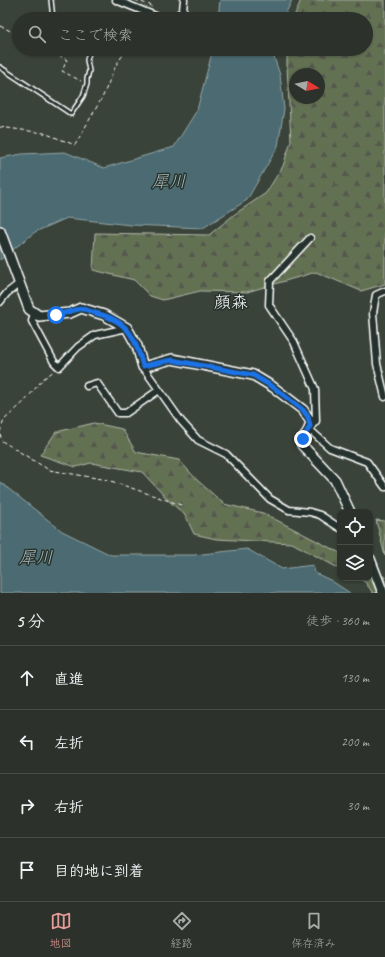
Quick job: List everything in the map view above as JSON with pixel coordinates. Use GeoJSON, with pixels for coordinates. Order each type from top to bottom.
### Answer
{"type":"FeatureCollection","features":[{"type":"Feature","properties":{"kind":"street"},"geometry":{"type":"LineString","coordinates":[[116,0],[146,12]]}},
{"type":"Feature","properties":{"kind":"street"},"geometry":{"type":"LineString","coordinates":[[181,12],[183,10],[184,0]]}},
{"type":"Feature","properties":{"kind":"street"},"geometry":{"type":"LineString","coordinates":[[0,231],[29,309],[39,316],[56,315],[81,308],[104,315],[127,328],[137,346],[143,366],[181,421],[198,440],[226,454],[270,499],[289,510],[310,512],[320,515],[337,526]]}},
{"type":"Feature","properties":{"kind":"street"},"geometry":{"type":"LineString","coordinates":[[310,238],[270,281],[269,305],[294,342],[315,389],[316,421],[303,439],[302,445],[335,480],[349,509]]}},
{"type":"Feature","properties":{"kind":"street"},"geometry":{"type":"LineString","coordinates":[[0,302],[7,293],[20,283]]}},
{"type":"Feature","properties":{"kind":"street"},"geometry":{"type":"LineString","coordinates":[[385,291],[376,295],[372,313],[377,364],[385,397]]}},
{"type":"Feature","properties":{"kind":"street"},"geometry":{"type":"LineString","coordinates":[[34,313],[32,321],[54,362],[59,367],[78,347],[95,335],[127,328]]}},
{"type":"Feature","properties":{"kind":"street"},"geometry":{"type":"LineString","coordinates":[[143,366],[172,360],[253,375],[273,387],[303,410],[311,422],[309,429]]}},
{"type":"Feature","properties":{"kind":"street"},"geometry":{"type":"LineString","coordinates":[[87,386],[97,383],[118,413],[126,413],[159,390]]}},
{"type":"Feature","properties":{"kind":"street"},"geometry":{"type":"LineString","coordinates":[[309,429],[330,448],[367,462],[385,487]]}},
{"type":"Feature","properties":{"kind":"street"},"geometry":{"type":"LineString","coordinates":[[373,567],[383,593]]}},
{"type":"Feature","properties":{"kind":"lane"},"geometry":{"type":"LineString","coordinates":[[51,0],[52,12]]}},
{"type":"Feature","properties":{"kind":"lane"},"geometry":{"type":"LineString","coordinates":[[0,67],[70,114],[83,96],[87,84],[89,71],[87,60],[88,56]]}},
{"type":"Feature","properties":{"kind":"path"},"geometry":{"type":"LineString","coordinates":[[0,26],[12,32]]}},
{"type":"Feature","properties":{"kind":"path"},"geometry":{"type":"LineString","coordinates":[[59,56],[67,60],[62,71],[87,84]]}},
{"type":"Feature","properties":{"kind":"path"},"geometry":{"type":"LineString","coordinates":[[59,367],[43,379],[25,401],[4,420],[0,433],[2,441],[9,447],[49,470],[108,480],[184,506]]}},
{"type":"Feature","properties":{"kind":"green space"},"geometry":{"type":"Polygon","coordinates":[[[301,0],[385,0],[385,284],[361,291],[316,272],[247,292],[200,291],[163,300],[150,296],[134,280],[93,270],[95,233],[209,235],[235,214],[266,193],[283,166],[291,141],[289,104],[287,56],[373,56],[373,12],[296,12],[301,0]]]}},
{"type":"Feature","properties":{"kind":"green space"},"geometry":{"type":"Polygon","coordinates":[[[94,423],[122,429],[136,452],[179,460],[197,480],[224,504],[263,513],[337,551],[337,567],[292,543],[216,539],[194,534],[185,515],[169,501],[142,472],[91,463],[76,467],[40,455],[56,432],[94,423]]]}},
{"type":"Feature","properties":{"kind":"green space"},"geometry":{"type":"Polygon","coordinates":[[[376,520],[385,521],[385,556],[376,520]]]}},
{"type":"Feature","properties":{"kind":"green space"},"geometry":{"type":"Polygon","coordinates":[[[373,571],[385,577],[385,593],[373,593],[363,581],[373,581],[373,571]]]}},
{"type":"Feature","properties":{"kind":"water"},"geometry":{"type":"Polygon","coordinates":[[[220,0],[292,0],[286,12],[219,12],[220,0]]]}},
{"type":"Feature","properties":{"kind":"water"},"geometry":{"type":"Polygon","coordinates":[[[211,56],[274,56],[280,75],[284,109],[278,146],[247,200],[203,228],[131,225],[67,218],[35,232],[0,260],[0,158],[22,154],[65,152],[104,168],[174,147],[197,110],[211,56]]]}},
{"type":"Feature","properties":{"kind":"water","name":"犀川"},"geometry":{"type":"Polygon","coordinates":[[[0,482],[62,531],[111,555],[194,555],[247,549],[282,569],[313,565],[315,573],[330,580],[350,593],[0,593],[0,482]]]}},
{"type":"Feature","properties":{"kind":"district","name":"顔森"},"geometry":{"type":"Point","coordinates":[231,302]}},
{"type":"Feature","properties":{"kind":"route"},"geometry":{"type":"LineString","coordinates":[[56,315],[70,313],[81,308],[104,315],[119,322],[127,328],[137,346],[143,366],[172,360],[253,375],[273,387],[303,410],[311,422],[303,439]]}}]}
